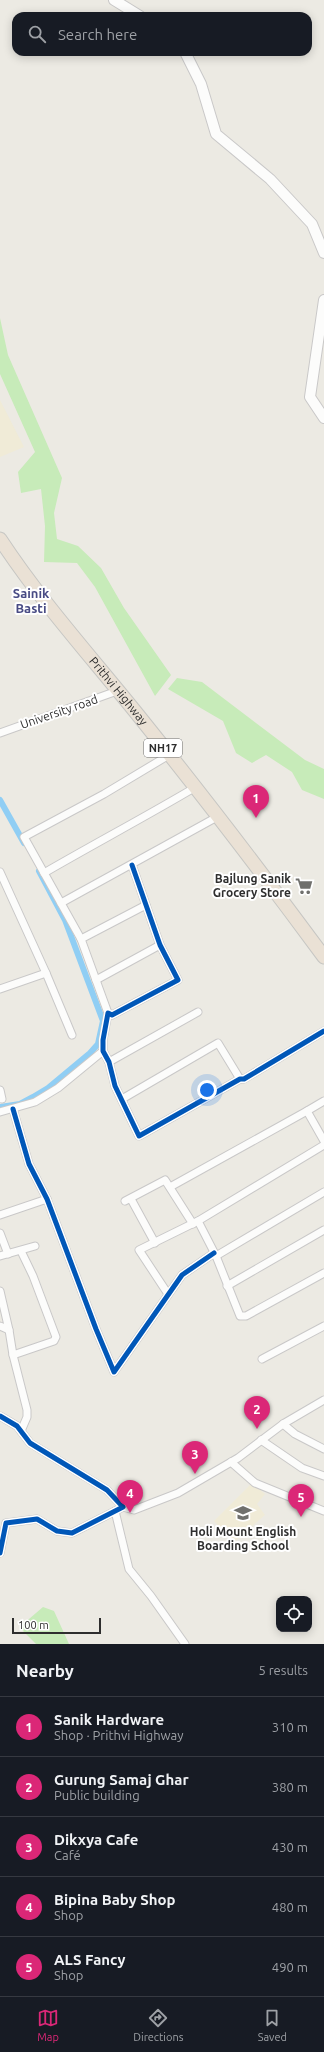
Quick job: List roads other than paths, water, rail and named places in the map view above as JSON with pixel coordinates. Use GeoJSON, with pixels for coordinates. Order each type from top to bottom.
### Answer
{"type":"FeatureCollection","features":[{"type":"Feature","properties":{"kind":"highway","name":"Prithvi Highway"},"geometry":{"type":"LineString","coordinates":[[0,539],[25,577],[169,755],[268,881],[324,957]]}},
{"type":"Feature","properties":{"kind":"street"},"geometry":{"type":"LineString","coordinates":[[114,0],[134,12]]}},
{"type":"Feature","properties":{"kind":"street"},"geometry":{"type":"LineString","coordinates":[[188,56],[201,84],[216,134],[270,179],[312,224],[324,253]]}},
{"type":"Feature","properties":{"kind":"street"},"geometry":{"type":"LineString","coordinates":[[324,300],[310,397],[324,418]]}},
{"type":"Feature","properties":{"kind":"street","name":"University road"},"geometry":{"type":"LineString","coordinates":[[0,732],[117,691]]}},
{"type":"Feature","properties":{"kind":"street"},"geometry":{"type":"LineString","coordinates":[[169,755],[104,794],[24,837],[81,939],[86,957],[108,1014],[103,1040],[103,1051],[109,1062],[115,1086],[139,1136],[240,1079],[244,1079],[324,1031]]}},
{"type":"Feature","properties":{"kind":"street"},"geometry":{"type":"LineString","coordinates":[[44,873],[98,842],[128,828],[194,788]]}},
{"type":"Feature","properties":{"kind":"street"},"geometry":{"type":"LineString","coordinates":[[61,903],[217,817]]}},
{"type":"Feature","properties":{"kind":"street"},"geometry":{"type":"LineString","coordinates":[[108,1014],[112,1015],[178,980],[160,945],[132,865]]}},
{"type":"Feature","properties":{"kind":"street"},"geometry":{"type":"LineString","coordinates":[[0,872],[46,973],[72,1036]]}},
{"type":"Feature","properties":{"kind":"street"},"geometry":{"type":"LineString","coordinates":[[81,939],[146,905]]}},
{"type":"Feature","properties":{"kind":"street"},"geometry":{"type":"LineString","coordinates":[[96,980],[160,945]]}},
{"type":"Feature","properties":{"kind":"street"},"geometry":{"type":"LineString","coordinates":[[0,988],[46,973]]}},
{"type":"Feature","properties":{"kind":"street"},"geometry":{"type":"LineString","coordinates":[[109,1062],[198,1012]]}},
{"type":"Feature","properties":{"kind":"street"},"geometry":{"type":"LineString","coordinates":[[122,1099],[218,1043],[240,1079]]}},
{"type":"Feature","properties":{"kind":"street"},"geometry":{"type":"LineString","coordinates":[[0,1112],[35,1102],[58,1088],[103,1051]]}},
{"type":"Feature","properties":{"kind":"street"},"geometry":{"type":"LineString","coordinates":[[0,1090],[2,1099]]}},
{"type":"Feature","properties":{"kind":"street"},"geometry":{"type":"LineString","coordinates":[[170,1187],[324,1101]]}},
{"type":"Feature","properties":{"kind":"street"},"geometry":{"type":"LineString","coordinates":[[13,1109],[29,1164],[47,1199],[96,1329],[114,1372],[182,1275],[215,1254],[324,1192]]}},
{"type":"Feature","properties":{"kind":"street"},"geometry":{"type":"LineString","coordinates":[[307,1111],[324,1141]]}},
{"type":"Feature","properties":{"kind":"street"},"geometry":{"type":"LineString","coordinates":[[168,1294],[139,1250],[195,1222],[324,1145]]}},
{"type":"Feature","properties":{"kind":"street"},"geometry":{"type":"LineString","coordinates":[[155,1243],[128,1200],[165,1180],[195,1222],[215,1254],[238,1312],[243,1316],[324,1273]]}},
{"type":"Feature","properties":{"kind":"street"},"geometry":{"type":"LineString","coordinates":[[0,1215],[47,1199]]}},
{"type":"Feature","properties":{"kind":"street"},"geometry":{"type":"LineString","coordinates":[[227,1286],[324,1231]]}},
{"type":"Feature","properties":{"kind":"street"},"geometry":{"type":"LineString","coordinates":[[0,1233],[8,1254]]}},
{"type":"Feature","properties":{"kind":"street"},"geometry":{"type":"LineString","coordinates":[[0,1256],[35,1246]]}},
{"type":"Feature","properties":{"kind":"street"},"geometry":{"type":"LineString","coordinates":[[12,1355],[54,1341],[56,1337],[33,1276],[21,1251]]}},
{"type":"Feature","properties":{"kind":"street"},"geometry":{"type":"LineString","coordinates":[[0,1291],[9,1330],[12,1355],[27,1410],[27,1417],[21,1431]]}},
{"type":"Feature","properties":{"kind":"street"},"geometry":{"type":"LineString","coordinates":[[0,1326],[9,1330]]}},
{"type":"Feature","properties":{"kind":"street"},"geometry":{"type":"LineString","coordinates":[[262,1359],[324,1326]]}},
{"type":"Feature","properties":{"kind":"street"},"geometry":{"type":"LineString","coordinates":[[3,1417],[21,1431],[30,1443],[102,1487],[123,1507],[134,1510],[151,1505],[178,1492],[231,1462],[283,1424],[322,1401],[324,1410]]}},
{"type":"Feature","properties":{"kind":"street"},"geometry":{"type":"LineString","coordinates":[[283,1424],[295,1434],[324,1449]]}},
{"type":"Feature","properties":{"kind":"street"},"geometry":{"type":"LineString","coordinates":[[261,1440],[302,1468],[324,1476]]}},
{"type":"Feature","properties":{"kind":"street"},"geometry":{"type":"LineString","coordinates":[[231,1462],[255,1483],[324,1511]]}},
{"type":"Feature","properties":{"kind":"street"},"geometry":{"type":"LineString","coordinates":[[0,1553],[6,1523],[37,1519],[57,1531],[72,1532],[123,1507]]}},
{"type":"Feature","properties":{"kind":"street"},"geometry":{"type":"LineString","coordinates":[[114,1511],[129,1569],[152,1596],[185,1644]]}},
{"type":"Feature","properties":{"kind":"waterway"},"geometry":{"type":"LineString","coordinates":[[0,800],[24,843]]}},
{"type":"Feature","properties":{"kind":"waterway"},"geometry":{"type":"LineString","coordinates":[[0,1107],[20,1104],[33,1097],[48,1088],[90,1053],[98,1044],[103,1021],[65,920],[39,871]]}},
{"type":"Feature","properties":{"kind":"place","name":"Sanik Hardware"},"geometry":{"type":"Point","coordinates":[256,818]}},
{"type":"Feature","properties":{"kind":"place","name":"Bajlung Sanik Grocery Store"},"geometry":{"type":"Point","coordinates":[304,886]}},
{"type":"Feature","properties":{"kind":"place","name":"Gurung Samaj Ghar"},"geometry":{"type":"Point","coordinates":[257,1429]}},
{"type":"Feature","properties":{"kind":"place","name":"Dikxya Cafe"},"geometry":{"type":"Point","coordinates":[195,1474]}},
{"type":"Feature","properties":{"kind":"place","name":"Bipina Baby Shop"},"geometry":{"type":"Point","coordinates":[130,1513]}},
{"type":"Feature","properties":{"kind":"place","name":"Holi Mount English Boarding School"},"geometry":{"type":"Point","coordinates":[243,1513]}},
{"type":"Feature","properties":{"kind":"place","name":"ALS Fancy"},"geometry":{"type":"Point","coordinates":[301,1517]}},
{"type":"Feature","properties":{"kind":"district","name":"Sainik Basti"},"geometry":{"type":"Point","coordinates":[31,600]}}]}
